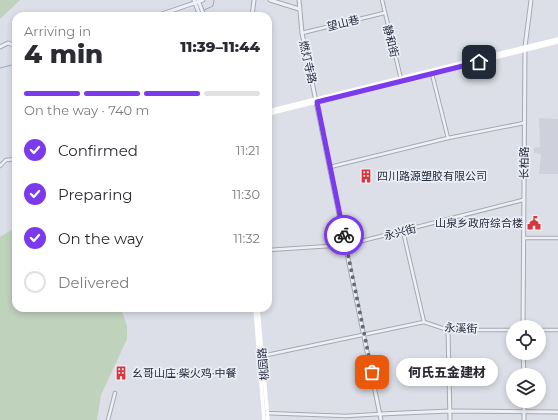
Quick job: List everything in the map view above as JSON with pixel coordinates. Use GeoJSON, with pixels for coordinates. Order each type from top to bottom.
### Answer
{"type":"FeatureCollection","features":[{"type":"Feature","properties":{"kind":"main road"},"geometry":{"type":"LineString","coordinates":[[401,80],[432,74],[558,39]]}},
{"type":"Feature","properties":{"kind":"main road"},"geometry":{"type":"LineString","coordinates":[[272,112],[525,48],[558,42]]}},
{"type":"Feature","properties":{"kind":"main road"},"geometry":{"type":"LineString","coordinates":[[256,312],[261,356]]}},
{"type":"Feature","properties":{"kind":"main road","name":"桃园路"},"geometry":{"type":"LineString","coordinates":[[258,312],[265,413],[268,420]]}},
{"type":"Feature","properties":{"kind":"main road"},"geometry":{"type":"LineString","coordinates":[[264,420],[265,413]]}},
{"type":"Feature","properties":{"kind":"street"},"geometry":{"type":"LineString","coordinates":[[167,12],[203,0]]}},
{"type":"Feature","properties":{"kind":"street"},"geometry":{"type":"LineString","coordinates":[[252,12],[254,0]]}},
{"type":"Feature","properties":{"kind":"street"},"geometry":{"type":"LineString","coordinates":[[270,0],[299,10]]}},
{"type":"Feature","properties":{"kind":"street","name":"燃灯寺路"},"geometry":{"type":"LineString","coordinates":[[299,0],[302,33],[382,420]]}},
{"type":"Feature","properties":{"kind":"street","name":"静和街"},"geometry":{"type":"LineString","coordinates":[[382,0],[401,80]]}},
{"type":"Feature","properties":{"kind":"street","name":"长柏路"},"geometry":{"type":"LineString","coordinates":[[523,320],[525,48],[531,0]]}},
{"type":"Feature","properties":{"kind":"street"},"geometry":{"type":"LineString","coordinates":[[198,1],[200,10]]}},
{"type":"Feature","properties":{"kind":"street"},"geometry":{"type":"LineString","coordinates":[[195,2],[200,10]]}},
{"type":"Feature","properties":{"kind":"street","name":"望山巷"},"geometry":{"type":"LineString","coordinates":[[302,33],[384,13]]}},
{"type":"Feature","properties":{"kind":"street"},"geometry":{"type":"LineString","coordinates":[[0,48],[8,43],[12,44]]}},
{"type":"Feature","properties":{"kind":"street"},"geometry":{"type":"LineString","coordinates":[[432,74],[448,138]]}},
{"type":"Feature","properties":{"kind":"street"},"geometry":{"type":"LineString","coordinates":[[330,167],[448,138],[524,123]]}},
{"type":"Feature","properties":{"kind":"street"},"geometry":{"type":"LineString","coordinates":[[0,166],[6,160],[12,159]]}},
{"type":"Feature","properties":{"kind":"street","name":"永兴街"},"geometry":{"type":"LineString","coordinates":[[272,250],[346,245],[523,200]]}},
{"type":"Feature","properties":{"kind":"street"},"geometry":{"type":"LineString","coordinates":[[261,356],[424,322],[403,231]]}},
{"type":"Feature","properties":{"kind":"street"},"geometry":{"type":"LineString","coordinates":[[524,238],[558,238]]}},
{"type":"Feature","properties":{"kind":"street","name":"永溪街"},"geometry":{"type":"LineString","coordinates":[[424,322],[448,330],[506,330]]}},
{"type":"Feature","properties":{"kind":"street"},"geometry":{"type":"LineString","coordinates":[[448,330],[450,420]]}},
{"type":"Feature","properties":{"kind":"street"},"geometry":{"type":"LineString","coordinates":[[546,330],[558,330]]}},
{"type":"Feature","properties":{"kind":"street"},"geometry":{"type":"LineString","coordinates":[[108,420],[115,393]]}},
{"type":"Feature","properties":{"kind":"street"},"geometry":{"type":"LineString","coordinates":[[524,408],[524,420]]}},
{"type":"Feature","properties":{"kind":"street"},"geometry":{"type":"LineString","coordinates":[[265,413],[346,416],[450,411],[558,412]]}},
{"type":"Feature","properties":{"kind":"shaded area"},"geometry":{"type":"Polygon","coordinates":[[[539,118],[558,119],[558,174],[539,174],[541,154],[534,153],[534,148],[540,147],[539,118]]]}},
{"type":"Feature","properties":{"kind":"green space"},"geometry":{"type":"Polygon","coordinates":[[[0,0],[20,0],[0,19],[0,0]]]}},
{"type":"Feature","properties":{"kind":"green space"},"geometry":{"type":"Polygon","coordinates":[[[12,230],[12,312],[122,312],[127,326],[127,339],[101,395],[97,420],[0,420],[0,237],[12,230]]]}},
{"type":"Feature","properties":{"kind":"waterway"},"geometry":{"type":"LineString","coordinates":[[202,11],[213,6],[214,0]]}},
{"type":"Feature","properties":{"kind":"waterway"},"geometry":{"type":"LineString","coordinates":[[0,68],[12,65]]}},
{"type":"Feature","properties":{"kind":"way so far"},"geometry":{"type":"LineString","coordinates":[[344,235],[372,372]]}},
{"type":"Feature","properties":{"kind":"place","name":"四川路源塑胶有限公司"},"geometry":{"type":"Point","coordinates":[366,176]}},
{"type":"Feature","properties":{"kind":"place","name":"山泉乡政府综合楼"},"geometry":{"type":"Point","coordinates":[534,223]}},
{"type":"Feature","properties":{"kind":"place","name":"何氏五金建材"},"geometry":{"type":"Point","coordinates":[372,372]}},
{"type":"Feature","properties":{"kind":"place","name":"幺哥山庄·柴火鸡·中餐"},"geometry":{"type":"Point","coordinates":[121,373]}},
{"type":"Feature","properties":{"kind":"route"},"geometry":{"type":"LineString","coordinates":[[344,235],[317,102],[479,62]]}}]}
